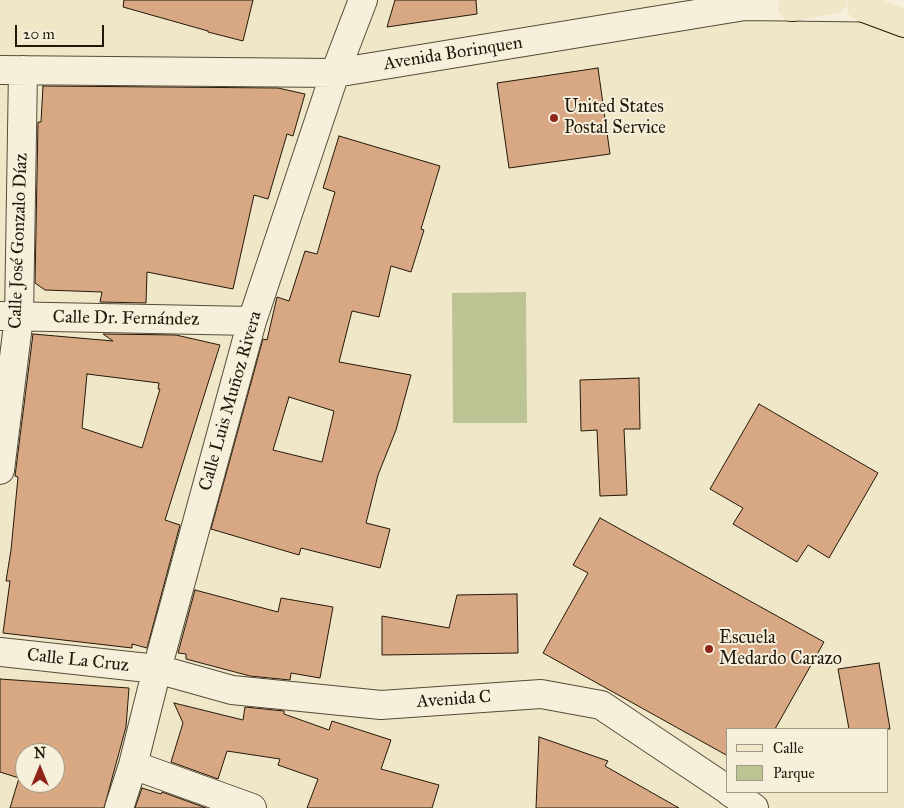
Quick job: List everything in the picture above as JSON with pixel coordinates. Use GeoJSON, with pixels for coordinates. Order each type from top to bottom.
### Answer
{"type":"FeatureCollection","features":[{"type":"Feature","properties":{"kind":"main road"},"geometry":{"type":"LineString","coordinates":[[792,7],[833,0]]}},
{"type":"Feature","properties":{"kind":"main road"},"geometry":{"type":"LineString","coordinates":[[861,7],[904,23]]}},
{"type":"Feature","properties":{"kind":"street","name":"Calle Luis Muñoz Rivera"},"geometry":{"type":"LineString","coordinates":[[119,808],[133,765],[156,669],[252,321],[335,73],[363,0]]}},
{"type":"Feature","properties":{"kind":"street","name":"Avenida Borinquen"},"geometry":{"type":"LineString","coordinates":[[12,70],[335,73],[745,6],[904,8]]}},
{"type":"Feature","properties":{"kind":"street","name":"Calle José Gonzalo Díaz"},"geometry":{"type":"LineString","coordinates":[[0,470],[9,316],[12,70]]}},
{"type":"Feature","properties":{"kind":"street","name":"Calle Dr. Fernández"},"geometry":{"type":"LineString","coordinates":[[9,316],[252,321]]}},
{"type":"Feature","properties":{"kind":"street","name":"Calle La Cruz"},"geometry":{"type":"LineString","coordinates":[[0,652],[156,669]]}},
{"type":"Feature","properties":{"kind":"street","name":"Avenida C"},"geometry":{"type":"LineString","coordinates":[[156,669],[232,690],[381,705],[541,694],[601,705],[726,789]]}},
{"type":"Feature","properties":{"kind":"street"},"geometry":{"type":"LineString","coordinates":[[133,765],[252,808]]}},
{"type":"Feature","properties":{"kind":"street","name":"Avenida C"},"geometry":{"type":"LineString","coordinates":[[732,793],[754,808]]}},
{"type":"Feature","properties":{"kind":"green space"},"geometry":{"type":"Polygon","coordinates":[[[526,292],[527,423],[453,423],[452,293],[526,292]]]}},
{"type":"Feature","properties":{"kind":"building"},"geometry":{"type":"Polygon","coordinates":[[[124,0],[253,0],[243,41],[123,7],[124,0]]]}},
{"type":"Feature","properties":{"kind":"building"},"geometry":{"type":"Polygon","coordinates":[[[395,0],[476,0],[477,14],[387,27],[395,0]]]}},
{"type":"Feature","properties":{"kind":"building","name":"United States Postal Service"},"geometry":{"type":"Polygon","coordinates":[[[598,68],[610,154],[509,168],[497,83],[598,68]]]}},
{"type":"Feature","properties":{"kind":"building"},"geometry":{"type":"Polygon","coordinates":[[[43,86],[278,88],[305,94],[293,136],[287,134],[268,199],[254,195],[233,289],[147,272],[146,303],[100,302],[102,292],[45,290],[35,283],[38,122],[41,122],[43,86]]]}},
{"type":"Feature","properties":{"kind":"building"},"geometry":{"type":"Polygon","coordinates":[[[339,136],[440,166],[421,229],[424,230],[411,272],[391,266],[379,317],[352,311],[339,362],[411,375],[396,430],[378,475],[366,523],[390,529],[380,568],[301,548],[299,555],[211,529],[263,339],[267,340],[277,297],[289,301],[305,251],[317,254],[335,192],[323,188],[339,136]],[[289,397],[273,450],[322,462],[334,411],[289,397]]]}},
{"type":"Feature","properties":{"kind":"building"},"geometry":{"type":"Polygon","coordinates":[[[33,334],[113,341],[103,334],[176,335],[220,345],[165,520],[180,525],[147,648],[132,644],[132,648],[3,633],[10,581],[6,581],[18,477],[15,476],[33,334]],[[87,374],[82,428],[142,448],[160,389],[158,389],[159,383],[87,374]]]}},
{"type":"Feature","properties":{"kind":"building"},"geometry":{"type":"Polygon","coordinates":[[[639,378],[640,429],[624,429],[627,495],[600,496],[597,430],[581,431],[580,380],[639,378]]]}},
{"type":"Feature","properties":{"kind":"building"},"geometry":{"type":"Polygon","coordinates":[[[759,404],[878,473],[829,558],[808,545],[797,562],[733,524],[743,508],[710,489],[759,404]]]}},
{"type":"Feature","properties":{"kind":"building"},"geometry":{"type":"Polygon","coordinates":[[[600,518],[824,642],[776,728],[726,728],[726,755],[543,653],[588,573],[573,565],[600,518]]]}},
{"type":"Feature","properties":{"kind":"building"},"geometry":{"type":"Polygon","coordinates":[[[195,590],[278,612],[281,598],[333,607],[320,678],[291,673],[290,680],[250,676],[186,659],[186,654],[178,653],[195,590]]]}},
{"type":"Feature","properties":{"kind":"building"},"geometry":{"type":"Polygon","coordinates":[[[517,594],[518,653],[382,655],[382,616],[449,628],[457,595],[517,594]]]}},
{"type":"Feature","properties":{"kind":"building"},"geometry":{"type":"Polygon","coordinates":[[[879,663],[890,729],[849,728],[838,669],[879,663]]]}},
{"type":"Feature","properties":{"kind":"building"},"geometry":{"type":"Polygon","coordinates":[[[0,679],[129,688],[126,727],[104,808],[10,808],[15,791],[15,793],[65,793],[65,743],[15,743],[15,777],[0,772],[0,679]]]}},
{"type":"Feature","properties":{"kind":"building"},"geometry":{"type":"Polygon","coordinates":[[[174,703],[243,720],[245,707],[284,711],[284,714],[329,730],[332,721],[391,740],[381,769],[439,785],[432,808],[307,808],[318,779],[278,765],[280,759],[227,751],[218,779],[171,762],[183,723],[174,703]]]}},
{"type":"Feature","properties":{"kind":"building"},"geometry":{"type":"Polygon","coordinates":[[[539,737],[608,761],[605,766],[679,808],[536,808],[539,737]]]}},
{"type":"Feature","properties":{"kind":"building"},"geometry":{"type":"Polygon","coordinates":[[[142,788],[161,794],[162,792],[206,808],[135,808],[142,788]]]}},
{"type":"Feature","properties":{"kind":"place","name":"United States Postal Service"},"geometry":{"type":"Point","coordinates":[554,118]}},
{"type":"Feature","properties":{"kind":"place","name":"Escuela Medardo Carazo"},"geometry":{"type":"Point","coordinates":[709,649]}}]}
